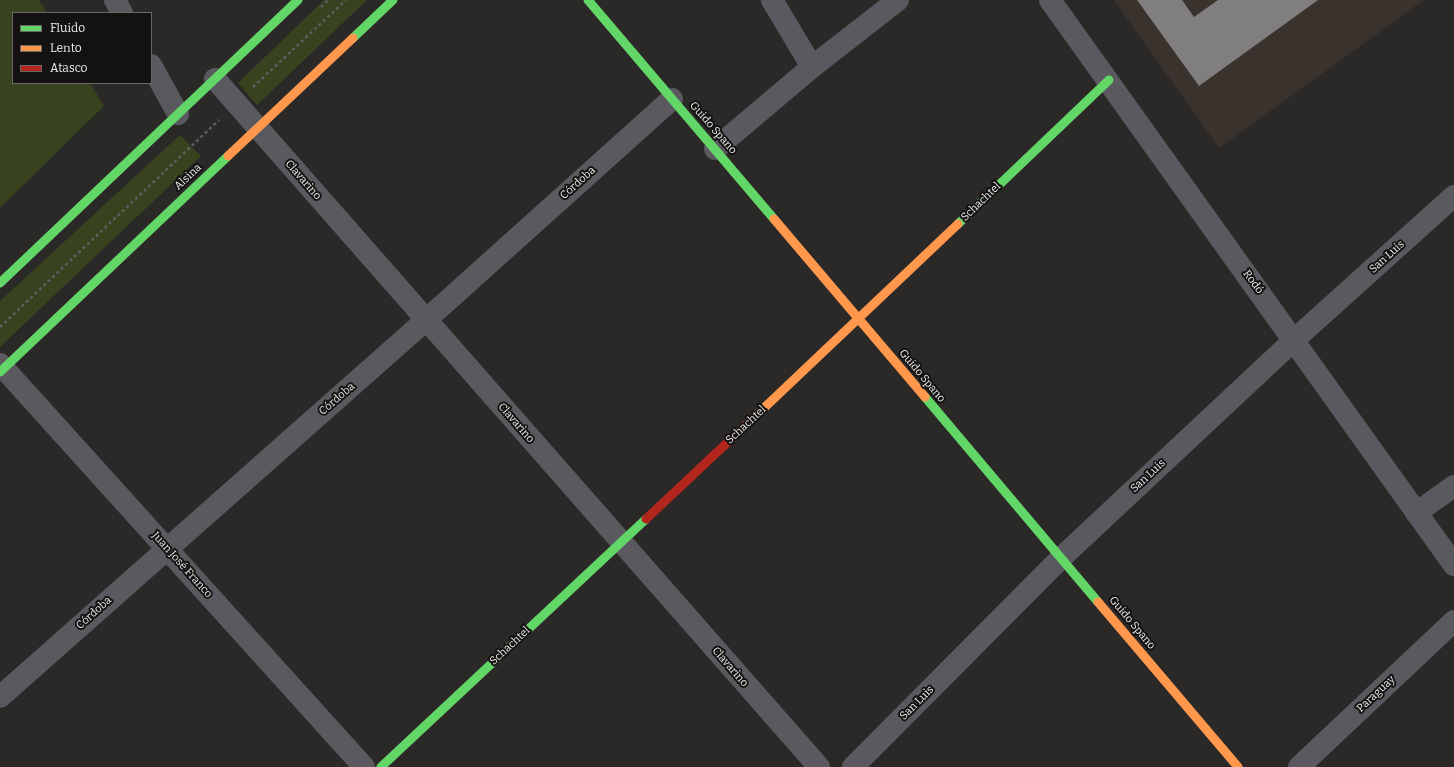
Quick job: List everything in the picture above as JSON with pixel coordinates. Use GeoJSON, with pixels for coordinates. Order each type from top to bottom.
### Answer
{"type":"FeatureCollection","features":[{"type":"Feature","properties":{"kind":"street"},"geometry":{"type":"LineString","coordinates":[[115,0],[121,12]]}},
{"type":"Feature","properties":{"kind":"street"},"geometry":{"type":"LineString","coordinates":[[0,283],[298,0]]}},
{"type":"Feature","properties":{"kind":"street","name":"Alsina"},"geometry":{"type":"LineString","coordinates":[[1,368],[394,0]]}},
{"type":"Feature","properties":{"kind":"street","name":"Guido Spano"},"geometry":{"type":"LineString","coordinates":[[588,0],[1238,767]]}},
{"type":"Feature","properties":{"kind":"street"},"geometry":{"type":"LineString","coordinates":[[772,0],[812,67]]}},
{"type":"Feature","properties":{"kind":"street"},"geometry":{"type":"LineString","coordinates":[[715,149],[812,67],[898,0]]}},
{"type":"Feature","properties":{"kind":"street","name":"Rodó"},"geometry":{"type":"LineString","coordinates":[[1050,0],[1454,565]]}},
{"type":"Feature","properties":{"kind":"street"},"geometry":{"type":"LineString","coordinates":[[152,67],[178,114]]}},
{"type":"Feature","properties":{"kind":"street","name":"Clavarino"},"geometry":{"type":"LineString","coordinates":[[215,79],[819,767]]}},
{"type":"Feature","properties":{"kind":"street","name":"Schachtel"},"geometry":{"type":"LineString","coordinates":[[381,767],[858,320],[1108,80]]}},
{"type":"Feature","properties":{"kind":"street","name":"Córdoba"},"geometry":{"type":"LineString","coordinates":[[0,697],[426,320],[672,99]]}},
{"type":"Feature","properties":{"kind":"street","name":"San Luis"},"geometry":{"type":"LineString","coordinates":[[853,767],[1061,558],[1294,340],[1454,196]]}},
{"type":"Feature","properties":{"kind":"street","name":"Juan José Franco"},"geometry":{"type":"LineString","coordinates":[[1,368],[167,548],[364,767]]}},
{"type":"Feature","properties":{"kind":"street"},"geometry":{"type":"LineString","coordinates":[[1416,513],[1454,486]]}},
{"type":"Feature","properties":{"kind":"street","name":"Paraguay"},"geometry":{"type":"LineString","coordinates":[[1299,767],[1454,621]]}},
{"type":"Feature","properties":{"kind":"path"},"geometry":{"type":"LineString","coordinates":[[0,327],[346,0]]}},
{"type":"Feature","properties":{"kind":"shaded area"},"geometry":{"type":"Polygon","coordinates":[[[1114,0],[1424,0],[1219,148],[1114,0]]]}},
{"type":"Feature","properties":{"kind":"green space"},"geometry":{"type":"Polygon","coordinates":[[[0,0],[39,0],[46,12],[12,12],[12,84],[91,84],[104,106],[0,208],[0,0]]]}},
{"type":"Feature","properties":{"kind":"green space"},"geometry":{"type":"Polygon","coordinates":[[[324,0],[367,0],[257,105],[238,83],[324,0]]]}},
{"type":"Feature","properties":{"kind":"green space"},"geometry":{"type":"Polygon","coordinates":[[[180,135],[201,156],[0,347],[0,301],[180,135]]]}},
{"type":"Feature","properties":{"kind":"building"},"geometry":{"type":"Polygon","coordinates":[[[1137,0],[1182,0],[1194,17],[1218,0],[1318,0],[1199,86],[1137,0]]]}},
{"type":"Feature","properties":{"kind":"traffic: fast"},"geometry":{"type":"LineString","coordinates":[[0,283],[298,0]]}},
{"type":"Feature","properties":{"kind":"traffic: fast"},"geometry":{"type":"LineString","coordinates":[[353,38],[393,0]]}},
{"type":"Feature","properties":{"kind":"traffic: fast"},"geometry":{"type":"LineString","coordinates":[[588,0],[774,219]]}},
{"type":"Feature","properties":{"kind":"traffic: fast"},"geometry":{"type":"LineString","coordinates":[[958,224],[1109,80]]}},
{"type":"Feature","properties":{"kind":"traffic: fast"},"geometry":{"type":"LineString","coordinates":[[0,372],[228,156]]}},
{"type":"Feature","properties":{"kind":"traffic: fast"},"geometry":{"type":"LineString","coordinates":[[925,397],[1098,602]]}},
{"type":"Feature","properties":{"kind":"traffic: fast"},"geometry":{"type":"LineString","coordinates":[[381,767],[646,519]]}},
{"type":"Feature","properties":{"kind":"traffic: slow"},"geometry":{"type":"LineString","coordinates":[[228,156],[353,38]]}},
{"type":"Feature","properties":{"kind":"traffic: slow"},"geometry":{"type":"LineString","coordinates":[[774,219],[925,397]]}},
{"type":"Feature","properties":{"kind":"traffic: slow"},"geometry":{"type":"LineString","coordinates":[[745,426],[958,224]]}},
{"type":"Feature","properties":{"kind":"traffic: slow"},"geometry":{"type":"LineString","coordinates":[[1098,602],[1238,767]]}},
{"type":"Feature","properties":{"kind":"traffic: jam"},"geometry":{"type":"LineString","coordinates":[[646,519],[745,426]]}}]}
